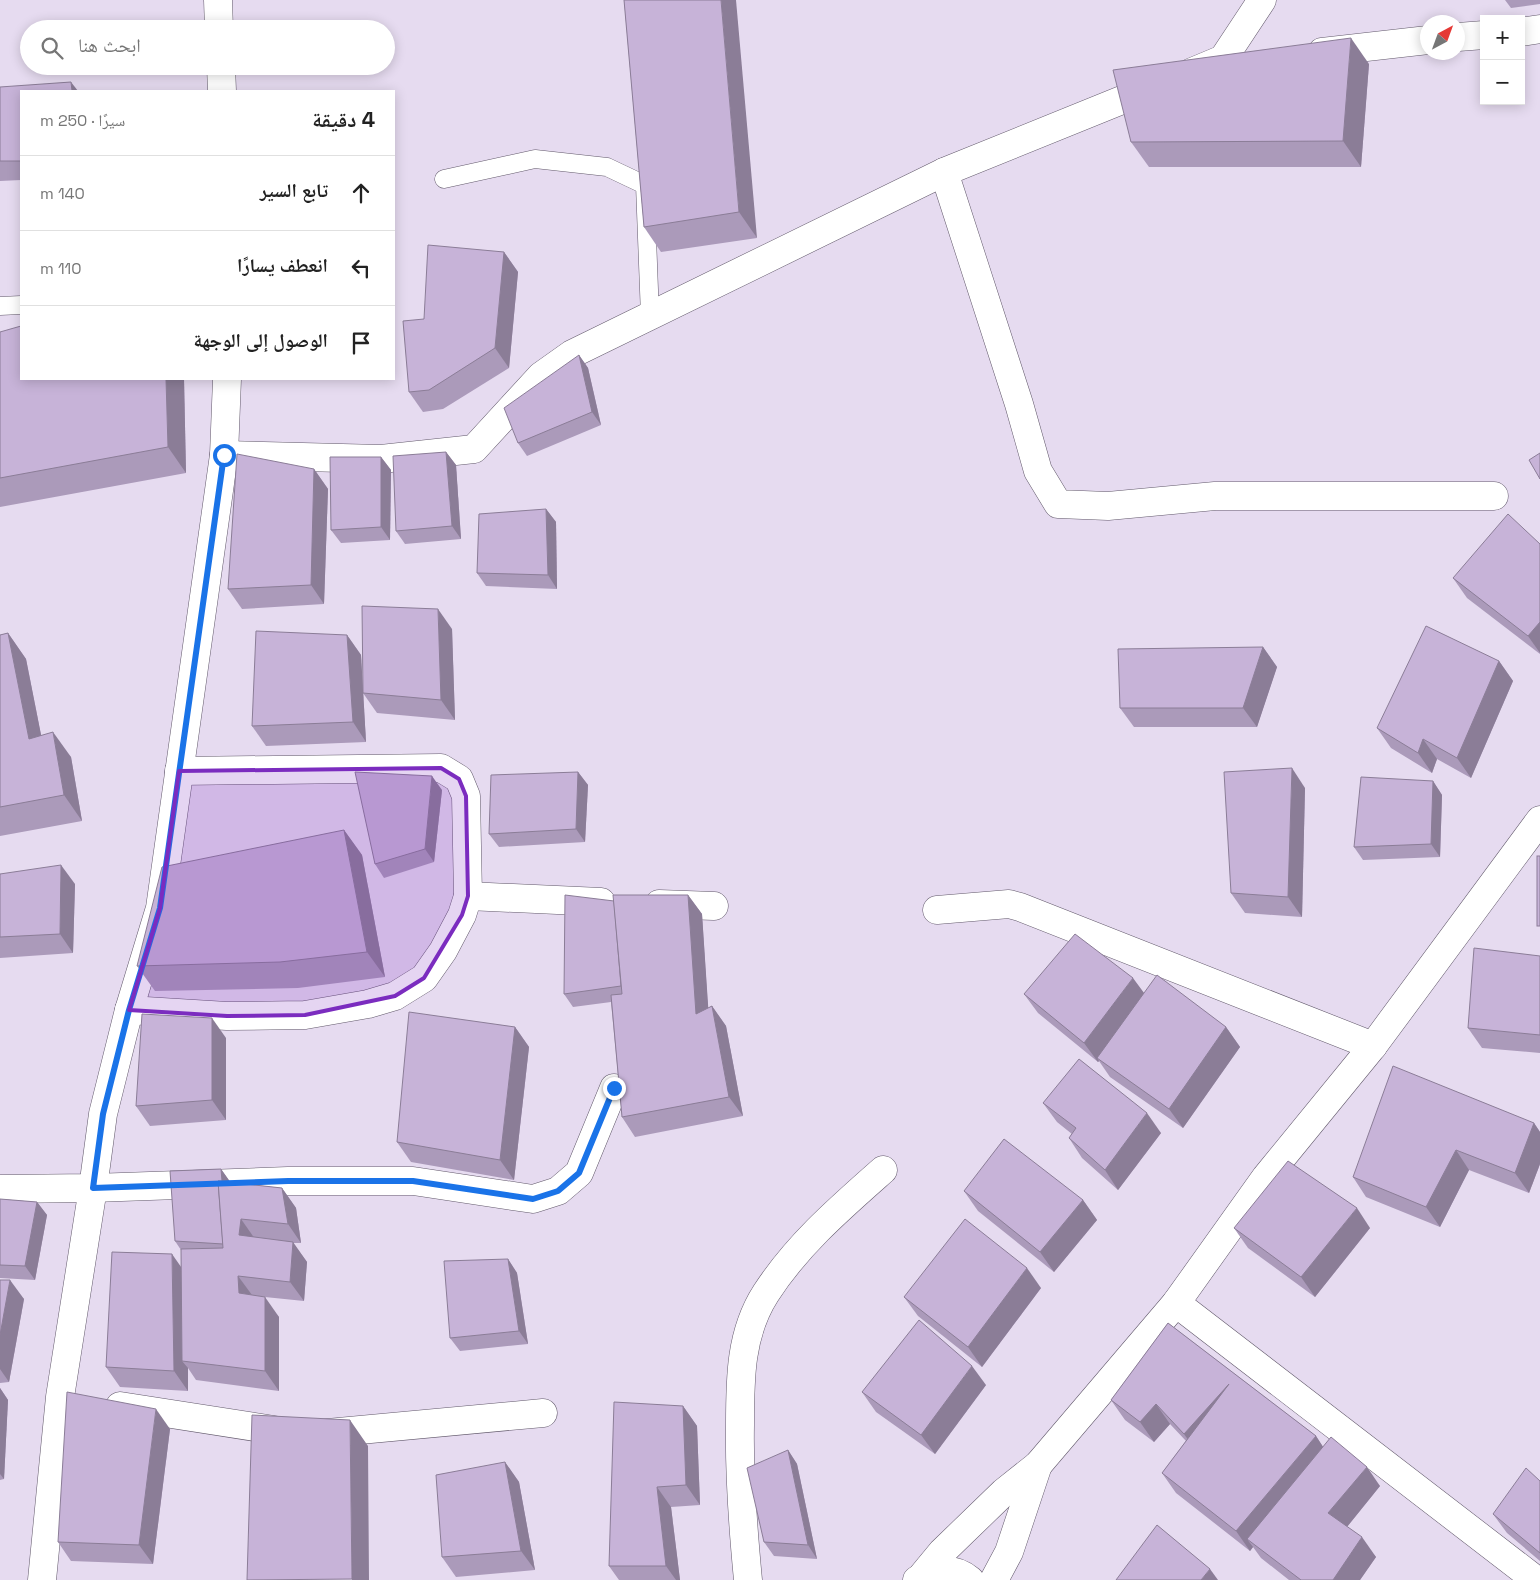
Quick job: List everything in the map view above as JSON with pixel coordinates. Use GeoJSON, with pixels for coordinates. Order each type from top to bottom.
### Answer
{"type":"FeatureCollection","features":[{"type":"Feature","properties":{"kind":"street"},"geometry":{"type":"LineString","coordinates":[[218,0],[219,20]]}},
{"type":"Feature","properties":{"kind":"street"},"geometry":{"type":"LineString","coordinates":[[1223,59],[1262,0]]}},
{"type":"Feature","properties":{"kind":"street"},"geometry":{"type":"LineString","coordinates":[[1525,31],[1540,29]]}},
{"type":"Feature","properties":{"kind":"street"},"geometry":{"type":"LineString","coordinates":[[1465,36],[1480,35]]}},
{"type":"Feature","properties":{"kind":"street"},"geometry":{"type":"LineString","coordinates":[[1300,55],[1420,41]]}},
{"type":"Feature","properties":{"kind":"street"},"geometry":{"type":"LineString","coordinates":[[224,455],[381,459],[474,449],[541,376],[572,354],[944,172],[1223,59],[1252,58]]}},
{"type":"Feature","properties":{"kind":"street"},"geometry":{"type":"LineString","coordinates":[[221,75],[222,90]]}},
{"type":"Feature","properties":{"kind":"street"},"geometry":{"type":"LineString","coordinates":[[944,172],[1019,404],[1038,471],[1058,504],[1108,506],[1215,496],[1494,496]]}},
{"type":"Feature","properties":{"kind":"street"},"geometry":{"type":"LineString","coordinates":[[42,1580],[60,1396],[103,1114],[129,1010],[160,908],[224,455],[227,380]]}},
{"type":"Feature","properties":{"kind":"street"},"geometry":{"type":"LineString","coordinates":[[129,1010],[227,1016],[305,1015],[368,1004],[395,996],[424,978],[443,951],[462,915],[468,896],[466,796],[458,779],[441,768],[179,771]]}},
{"type":"Feature","properties":{"kind":"street"},"geometry":{"type":"LineString","coordinates":[[920,1578],[942,1552],[1004,1492],[1038,1465],[1176,1303],[1266,1177],[1373,1046],[1540,820]]}},
{"type":"Feature","properties":{"kind":"street"},"geometry":{"type":"LineString","coordinates":[[468,896],[714,906]]}},
{"type":"Feature","properties":{"kind":"street"},"geometry":{"type":"LineString","coordinates":[[937,910],[1009,904],[1020,907],[1373,1046]]}},
{"type":"Feature","properties":{"kind":"street"},"geometry":{"type":"LineString","coordinates":[[0,1189],[93,1188],[288,1181],[413,1181],[533,1199],[558,1191],[579,1173],[614,1088]]}},
{"type":"Feature","properties":{"kind":"street"},"geometry":{"type":"LineString","coordinates":[[748,1580],[739,1485],[740,1370],[748,1330],[766,1294],[821,1224],[883,1170]]}},
{"type":"Feature","properties":{"kind":"street"},"geometry":{"type":"LineString","coordinates":[[1176,1303],[1536,1580]]}},
{"type":"Feature","properties":{"kind":"street"},"geometry":{"type":"LineString","coordinates":[[60,1396],[306,1435],[543,1413]]}},
{"type":"Feature","properties":{"kind":"street"},"geometry":{"type":"LineString","coordinates":[[994,1580],[1009,1552],[1038,1465]]}},
{"type":"Feature","properties":{"kind":"street"},"geometry":{"type":"LineString","coordinates":[[920,1578],[937,1570],[951,1570],[970,1580]]}},
{"type":"Feature","properties":{"kind":"lane"},"geometry":{"type":"LineString","coordinates":[[444,179],[535,159],[607,167],[645,184],[650,316]]}},
{"type":"Feature","properties":{"kind":"lane"},"geometry":{"type":"LineString","coordinates":[[0,306],[20,305]]}},
{"type":"Feature","properties":{"kind":"highlighted area"},"geometry":{"type":"Polygon","coordinates":[[[441,768],[459,779],[466,796],[468,896],[462,915],[424,978],[395,996],[305,1015],[227,1016],[129,1010],[160,908],[179,771],[441,768]]]}},
{"type":"Feature","properties":{"kind":"building"},"geometry":{"type":"Polygon","coordinates":[[[624,0],[721,0],[739,212],[644,227],[624,0]]]}},
{"type":"Feature","properties":{"kind":"building"},"geometry":{"type":"Polygon","coordinates":[[[1351,38],[1343,141],[1131,142],[1113,70],[1351,38]]]}},
{"type":"Feature","properties":{"kind":"building"},"geometry":{"type":"Polygon","coordinates":[[[71,82],[72,90],[20,90],[20,161],[0,161],[0,87],[71,82]]]}},
{"type":"Feature","properties":{"kind":"building"},"geometry":{"type":"Polygon","coordinates":[[[428,245],[504,252],[495,348],[429,390],[409,392],[403,321],[424,319],[428,245]]]}},
{"type":"Feature","properties":{"kind":"building"},"geometry":{"type":"Polygon","coordinates":[[[20,326],[20,380],[166,380],[168,447],[0,478],[0,332],[20,326]]]}},
{"type":"Feature","properties":{"kind":"building"},"geometry":{"type":"Polygon","coordinates":[[[579,355],[592,412],[518,443],[504,408],[579,355]]]}},
{"type":"Feature","properties":{"kind":"building"},"geometry":{"type":"Polygon","coordinates":[[[446,452],[452,526],[396,531],[393,456],[446,452]]]}},
{"type":"Feature","properties":{"kind":"building"},"geometry":{"type":"Polygon","coordinates":[[[1540,453],[1540,479],[1529,460],[1540,453]]]}},
{"type":"Feature","properties":{"kind":"building"},"geometry":{"type":"Polygon","coordinates":[[[237,454],[314,469],[311,585],[228,589],[237,454]]]}},
{"type":"Feature","properties":{"kind":"building"},"geometry":{"type":"Polygon","coordinates":[[[330,457],[381,457],[381,527],[331,530],[330,457]]]}},
{"type":"Feature","properties":{"kind":"building"},"geometry":{"type":"Polygon","coordinates":[[[546,509],[548,575],[477,573],[479,514],[546,509]]]}},
{"type":"Feature","properties":{"kind":"building"},"geometry":{"type":"Polygon","coordinates":[[[1508,514],[1540,544],[1540,622],[1528,636],[1453,578],[1508,514]]]}},
{"type":"Feature","properties":{"kind":"building"},"geometry":{"type":"Polygon","coordinates":[[[362,606],[438,609],[441,700],[363,693],[362,606]]]}},
{"type":"Feature","properties":{"kind":"building"},"geometry":{"type":"Polygon","coordinates":[[[1426,626],[1499,661],[1457,758],[1423,739],[1418,753],[1377,728],[1426,626]]]}},
{"type":"Feature","properties":{"kind":"building"},"geometry":{"type":"Polygon","coordinates":[[[256,631],[347,635],[353,722],[252,726],[256,631]]]}},
{"type":"Feature","properties":{"kind":"building"},"geometry":{"type":"Polygon","coordinates":[[[8,633],[29,739],[53,732],[64,795],[0,807],[0,635],[8,633]]]}},
{"type":"Feature","properties":{"kind":"building"},"geometry":{"type":"Polygon","coordinates":[[[1263,647],[1243,708],[1120,708],[1118,649],[1263,647]]]}},
{"type":"Feature","properties":{"kind":"building"},"geometry":{"type":"Polygon","coordinates":[[[1292,768],[1288,897],[1231,893],[1224,772],[1292,768]]]}},
{"type":"Feature","properties":{"kind":"building"},"geometry":{"type":"Polygon","coordinates":[[[355,772],[432,776],[425,849],[375,864],[355,772]]]}},
{"type":"Feature","properties":{"kind":"building"},"geometry":{"type":"Polygon","coordinates":[[[578,772],[576,829],[489,834],[491,775],[578,772]]]}},
{"type":"Feature","properties":{"kind":"building"},"geometry":{"type":"Polygon","coordinates":[[[1361,777],[1433,781],[1431,844],[1354,847],[1361,777]]]}},
{"type":"Feature","properties":{"kind":"building"},"geometry":{"type":"Polygon","coordinates":[[[344,830],[367,952],[280,962],[137,966],[162,867],[344,830]]]}},
{"type":"Feature","properties":{"kind":"building"},"geometry":{"type":"Polygon","coordinates":[[[1537,856],[1540,856],[1540,926],[1537,926],[1537,856]]]}},
{"type":"Feature","properties":{"kind":"building"},"geometry":{"type":"Polygon","coordinates":[[[61,865],[60,934],[0,937],[0,874],[61,865]]]}},
{"type":"Feature","properties":{"kind":"building"},"geometry":{"type":"Polygon","coordinates":[[[565,895],[614,901],[621,986],[564,994],[565,895]]]}},
{"type":"Feature","properties":{"kind":"building"},"geometry":{"type":"Polygon","coordinates":[[[613,895],[688,895],[696,1014],[712,1006],[729,1097],[622,1117],[611,995],[622,994],[613,895]]]}},
{"type":"Feature","properties":{"kind":"building"},"geometry":{"type":"Polygon","coordinates":[[[1075,934],[1133,978],[1084,1043],[1024,994],[1075,934]]]}},
{"type":"Feature","properties":{"kind":"building"},"geometry":{"type":"Polygon","coordinates":[[[1474,948],[1540,956],[1540,1035],[1468,1028],[1474,948]]]}},
{"type":"Feature","properties":{"kind":"building"},"geometry":{"type":"Polygon","coordinates":[[[1157,975],[1226,1027],[1169,1109],[1097,1058],[1157,975]]]}},
{"type":"Feature","properties":{"kind":"building"},"geometry":{"type":"Polygon","coordinates":[[[409,1012],[515,1027],[500,1160],[397,1142],[409,1012]]]}},
{"type":"Feature","properties":{"kind":"building"},"geometry":{"type":"Polygon","coordinates":[[[142,1014],[212,1018],[212,1100],[136,1106],[142,1014]]]}},
{"type":"Feature","properties":{"kind":"building"},"geometry":{"type":"Polygon","coordinates":[[[1079,1059],[1147,1113],[1105,1170],[1069,1138],[1076,1128],[1043,1103],[1079,1059]]]}},
{"type":"Feature","properties":{"kind":"building"},"geometry":{"type":"Polygon","coordinates":[[[1393,1066],[1534,1123],[1515,1173],[1456,1150],[1426,1207],[1353,1177],[1393,1066]]]}},
{"type":"Feature","properties":{"kind":"building"},"geometry":{"type":"Polygon","coordinates":[[[1004,1139],[1083,1200],[1040,1252],[964,1191],[1004,1139]]]}},
{"type":"Feature","properties":{"kind":"building"},"geometry":{"type":"Polygon","coordinates":[[[1288,1161],[1357,1208],[1301,1277],[1234,1228],[1288,1161]]]}},
{"type":"Feature","properties":{"kind":"building"},"geometry":{"type":"Polygon","coordinates":[[[221,1169],[222,1181],[218,1181],[223,1244],[175,1241],[170,1171],[221,1169]]]}},
{"type":"Feature","properties":{"kind":"building"},"geometry":{"type":"Polygon","coordinates":[[[218,1181],[282,1188],[288,1224],[241,1219],[239,1235],[293,1242],[290,1282],[238,1276],[239,1293],[265,1297],[265,1371],[182,1361],[181,1249],[223,1248],[218,1181]]]}},
{"type":"Feature","properties":{"kind":"building"},"geometry":{"type":"Polygon","coordinates":[[[0,1199],[37,1202],[25,1266],[0,1265],[0,1199]]]}},
{"type":"Feature","properties":{"kind":"building"},"geometry":{"type":"Polygon","coordinates":[[[965,1219],[1027,1268],[968,1347],[904,1297],[965,1219]]]}},
{"type":"Feature","properties":{"kind":"building"},"geometry":{"type":"Polygon","coordinates":[[[112,1252],[172,1254],[174,1371],[106,1367],[112,1252]]]}},
{"type":"Feature","properties":{"kind":"building"},"geometry":{"type":"Polygon","coordinates":[[[508,1259],[519,1331],[450,1338],[444,1261],[508,1259]]]}},
{"type":"Feature","properties":{"kind":"building"},"geometry":{"type":"Polygon","coordinates":[[[0,1280],[10,1280],[0,1335],[0,1280]]]}},
{"type":"Feature","properties":{"kind":"building"},"geometry":{"type":"Polygon","coordinates":[[[919,1320],[972,1366],[921,1435],[862,1392],[919,1320]]]}},
{"type":"Feature","properties":{"kind":"building"},"geometry":{"type":"Polygon","coordinates":[[[1168,1323],[1316,1436],[1236,1531],[1162,1473],[1229,1384],[1184,1434],[1156,1404],[1140,1422],[1111,1400],[1168,1323]]]}},
{"type":"Feature","properties":{"kind":"building"},"geometry":{"type":"Polygon","coordinates":[[[67,1392],[156,1409],[139,1545],[58,1542],[67,1392]]]}},
{"type":"Feature","properties":{"kind":"building"},"geometry":{"type":"Polygon","coordinates":[[[614,1402],[683,1406],[686,1485],[657,1487],[666,1566],[609,1566],[614,1402]]]}},
{"type":"Feature","properties":{"kind":"building"},"geometry":{"type":"Polygon","coordinates":[[[252,1415],[350,1420],[352,1579],[247,1580],[252,1415]]]}},
{"type":"Feature","properties":{"kind":"building"},"geometry":{"type":"Polygon","coordinates":[[[1331,1437],[1367,1467],[1328,1513],[1362,1537],[1333,1580],[1301,1580],[1247,1539],[1331,1437]]]}},
{"type":"Feature","properties":{"kind":"building"},"geometry":{"type":"Polygon","coordinates":[[[788,1450],[808,1545],[764,1542],[747,1468],[788,1450]]]}},
{"type":"Feature","properties":{"kind":"building"},"geometry":{"type":"Polygon","coordinates":[[[505,1462],[521,1551],[442,1557],[436,1475],[505,1462]]]}},
{"type":"Feature","properties":{"kind":"building"},"geometry":{"type":"Polygon","coordinates":[[[1526,1468],[1540,1481],[1540,1553],[1493,1514],[1526,1468]]]}},
{"type":"Feature","properties":{"kind":"building"},"geometry":{"type":"Polygon","coordinates":[[[1157,1525],[1210,1569],[1201,1580],[1116,1580],[1157,1525]]]}},
{"type":"Feature","properties":{"kind":"route"},"geometry":{"type":"LineString","coordinates":[[224,455],[160,908],[129,1010],[103,1114],[93,1188],[288,1181],[413,1181],[474,1188],[533,1199],[558,1191],[579,1173],[614,1088]]}}]}
